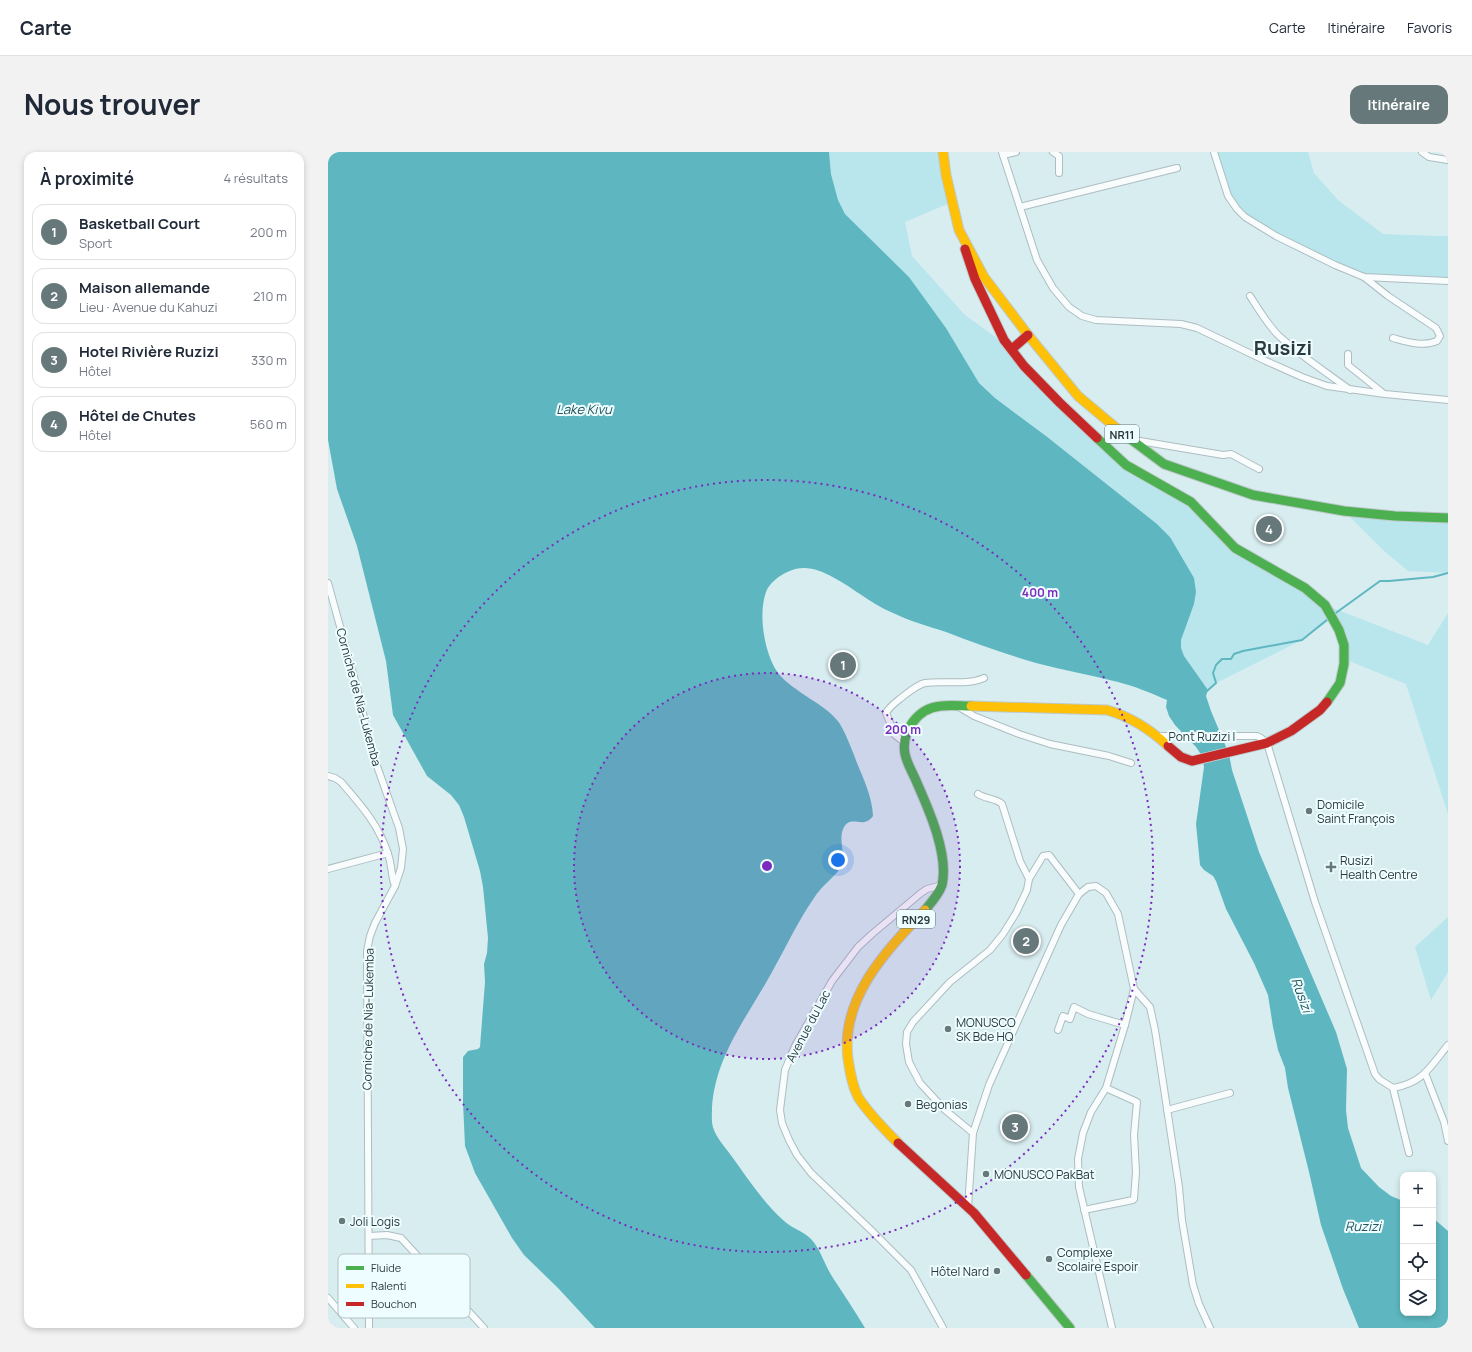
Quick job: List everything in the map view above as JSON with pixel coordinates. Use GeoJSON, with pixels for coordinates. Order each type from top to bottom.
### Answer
{"type":"FeatureCollection","features":[{"type":"Feature","properties":{"kind":"main road","name":"NR11"},"geometry":{"type":"LineString","coordinates":[[943,152],[946,175],[959,230],[984,277],[1028,335],[1078,396],[1129,439],[1164,464],[1252,495],[1344,511],[1395,516],[1448,518]]}},
{"type":"Feature","properties":{"kind":"main road"},"geometry":{"type":"LineString","coordinates":[[942,885],[943,875],[940,852],[928,811],[905,754],[904,742],[910,726],[923,712],[932,707],[958,706],[1107,710],[1119,713],[1157,736],[1180,757],[1192,761],[1268,743],[1292,731],[1332,698],[1340,683],[1344,664],[1344,645],[1339,630],[1325,605],[1305,588],[1235,548],[1191,502],[1126,465],[1060,403],[1024,366],[1004,340],[975,279],[959,230]]}},
{"type":"Feature","properties":{"kind":"main road"},"geometry":{"type":"LineString","coordinates":[[1012,349],[1028,335]]}},
{"type":"Feature","properties":{"kind":"main road","name":"RN29"},"geometry":{"type":"LineString","coordinates":[[942,885],[930,904],[887,952],[860,992],[853,1008],[848,1025],[846,1041],[847,1062],[854,1089],[876,1121],[929,1173],[980,1219],[1070,1328]]}},
{"type":"Feature","properties":{"kind":"street"},"geometry":{"type":"LineString","coordinates":[[1014,152],[1002,154],[1037,260],[1053,288],[1068,307],[1082,316],[1096,320],[1172,322],[1198,328],[1302,378],[1327,386],[1350,390],[1448,400]]}},
{"type":"Feature","properties":{"kind":"street"},"geometry":{"type":"LineString","coordinates":[[1053,152],[1059,156],[1059,173]]}},
{"type":"Feature","properties":{"kind":"street"},"geometry":{"type":"LineString","coordinates":[[1214,152],[1228,196],[1245,217],[1298,248],[1364,277],[1388,296],[1436,328],[1440,336],[1438,341],[1426,344],[1409,343],[1393,338]]}},
{"type":"Feature","properties":{"kind":"street"},"geometry":{"type":"LineString","coordinates":[[1422,152],[1429,157],[1448,160]]}},
{"type":"Feature","properties":{"kind":"street"},"geometry":{"type":"LineString","coordinates":[[1020,207],[1177,168]]}},
{"type":"Feature","properties":{"kind":"street"},"geometry":{"type":"LineString","coordinates":[[1364,277],[1448,280]]}},
{"type":"Feature","properties":{"kind":"street"},"geometry":{"type":"LineString","coordinates":[[1250,296],[1265,319],[1279,335],[1303,356],[1350,390]]}},
{"type":"Feature","properties":{"kind":"street"},"geometry":{"type":"LineString","coordinates":[[1348,354],[1348,365],[1385,394]]}},
{"type":"Feature","properties":{"kind":"street"},"geometry":{"type":"LineString","coordinates":[[1129,439],[1223,455],[1231,454],[1259,469]]}},
{"type":"Feature","properties":{"kind":"street","name":"Corniche de Nia-Lukemba"},"geometry":{"type":"LineString","coordinates":[[328,583],[357,688],[372,752],[399,828],[403,849],[401,868],[395,886],[375,923],[370,936],[367,951],[369,1254]]}},
{"type":"Feature","properties":{"kind":"street"},"geometry":{"type":"LineString","coordinates":[[904,742],[895,735],[886,713],[914,688],[925,683],[974,682],[984,678]]}},
{"type":"Feature","properties":{"kind":"street"},"geometry":{"type":"LineString","coordinates":[[958,706],[974,716],[1043,742],[1109,756],[1130,763]]}},
{"type":"Feature","properties":{"kind":"street","name":"Pont Ruzizi I"},"geometry":{"type":"LineString","coordinates":[[1157,736],[1247,736],[1262,738],[1268,743]]}},
{"type":"Feature","properties":{"kind":"street"},"geometry":{"type":"LineString","coordinates":[[1268,743],[1315,902],[1373,1068],[1379,1079],[1393,1088],[1402,1087],[1419,1080],[1448,1045]]}},
{"type":"Feature","properties":{"kind":"street"},"geometry":{"type":"LineString","coordinates":[[328,776],[341,782],[372,820],[382,836],[392,867],[392,879],[395,886]]}},
{"type":"Feature","properties":{"kind":"street"},"geometry":{"type":"LineString","coordinates":[[978,794],[984,798],[998,800],[1002,804],[1020,861],[1029,879]]}},
{"type":"Feature","properties":{"kind":"street"},"geometry":{"type":"LineString","coordinates":[[328,869],[388,853]]}},
{"type":"Feature","properties":{"kind":"street"},"geometry":{"type":"LineString","coordinates":[[973,1133],[946,1110],[920,1083],[908,1062],[906,1044],[908,1032],[913,1022],[950,982],[994,946],[1016,913],[1027,890],[1029,879],[1044,855],[1049,856],[1079,894]]}},
{"type":"Feature","properties":{"kind":"street","name":"Avenue du Lac"},"geometry":{"type":"LineString","coordinates":[[942,885],[927,889],[872,934],[858,947],[832,981],[795,1046],[785,1070],[780,1110],[782,1123],[788,1140],[802,1161],[811,1173],[868,1226],[911,1270],[943,1328]]}},
{"type":"Feature","properties":{"kind":"street"},"geometry":{"type":"LineString","coordinates":[[968,1207],[973,1133],[989,1085],[1061,926],[1079,894],[1088,887],[1096,886],[1106,893],[1118,914],[1134,989],[1106,1088],[1091,1112],[1079,1149],[1078,1178],[1084,1210],[1112,1328]]}},
{"type":"Feature","properties":{"kind":"street"},"geometry":{"type":"LineString","coordinates":[[1134,989],[1150,1007],[1155,1030],[1193,1286],[1210,1328]]}},
{"type":"Feature","properties":{"kind":"street"},"geometry":{"type":"LineString","coordinates":[[1058,1030],[1063,1016],[1070,1019],[1074,1007],[1088,1014],[1125,1025]]}},
{"type":"Feature","properties":{"kind":"street"},"geometry":{"type":"LineString","coordinates":[[1425,1073],[1444,1122],[1448,1141]]}},
{"type":"Feature","properties":{"kind":"street"},"geometry":{"type":"LineString","coordinates":[[1084,1210],[1134,1199],[1136,1172],[1134,1135],[1137,1102],[1106,1088]]}},
{"type":"Feature","properties":{"kind":"street"},"geometry":{"type":"LineString","coordinates":[[1393,1088],[1409,1153]]}},
{"type":"Feature","properties":{"kind":"street"},"geometry":{"type":"LineString","coordinates":[[1167,1110],[1230,1093]]}},
{"type":"Feature","properties":{"kind":"street"},"geometry":{"type":"LineString","coordinates":[[369,1236],[387,1235],[401,1238],[416,1254]]}},
{"type":"Feature","properties":{"kind":"street"},"geometry":{"type":"LineString","coordinates":[[328,1298],[338,1310]]}},
{"type":"Feature","properties":{"kind":"street"},"geometry":{"type":"LineString","coordinates":[[470,1313],[484,1328]]}},
{"type":"Feature","properties":{"kind":"street"},"geometry":{"type":"LineString","coordinates":[[345,1318],[354,1328]]}},
{"type":"Feature","properties":{"kind":"shaded area"},"geometry":{"type":"Polygon","coordinates":[[[829,152],[943,152],[952,202],[905,222],[912,256],[965,315],[1012,349],[1108,450],[1174,493],[1226,538],[1325,605],[1428,645],[1448,613],[1448,814],[1406,684],[1344,659],[1333,618],[1302,640],[1216,683],[1208,690],[1189,663],[1181,648],[1183,632],[1194,604],[1170,537],[1157,524],[1046,436],[995,398],[979,383],[946,328],[909,277],[845,214],[838,200],[831,174],[829,152]]]}},
{"type":"Feature","properties":{"kind":"shaded area"},"geometry":{"type":"Polygon","coordinates":[[[1211,152],[1308,152],[1314,173],[1338,200],[1383,234],[1448,236],[1448,281],[1369,279],[1333,266],[1235,209],[1211,152]]]}},
{"type":"Feature","properties":{"kind":"shaded area"},"geometry":{"type":"Polygon","coordinates":[[[1344,511],[1448,517],[1448,573],[1408,571],[1383,550],[1344,511]]]}},
{"type":"Feature","properties":{"kind":"shaded area"},"geometry":{"type":"Polygon","coordinates":[[[838,652],[856,665],[848,677],[830,664],[838,652]]]}},
{"type":"Feature","properties":{"kind":"shaded area"},"geometry":{"type":"Polygon","coordinates":[[[1448,917],[1448,972],[1431,1000],[1415,947],[1448,917]]]}},
{"type":"Feature","properties":{"kind":"water","name":"Lake Kivu"},"geometry":{"type":"Polygon","coordinates":[[[328,152],[829,152],[831,174],[838,200],[845,214],[909,277],[946,328],[979,383],[995,398],[1046,436],[1157,524],[1170,537],[1194,578],[1196,592],[1194,604],[1181,640],[1181,648],[1184,656],[1208,690],[1206,696],[1229,754],[1232,770],[1259,852],[1336,1032],[1347,1069],[1346,1110],[1348,1128],[1361,1168],[1379,1187],[1391,1196],[1400,1200],[1400,1316],[1436,1316],[1436,1221],[1448,1231],[1448,1328],[1359,1328],[1343,1289],[1321,1225],[1288,1088],[1285,1068],[1278,1050],[1268,995],[1254,963],[1226,909],[1216,881],[1213,876],[1204,870],[1200,865],[1196,824],[1204,767],[1202,756],[1169,716],[1166,707],[1167,700],[1108,679],[1024,660],[912,621],[880,607],[825,573],[810,568],[798,568],[787,572],[776,579],[768,587],[766,592],[763,622],[769,655],[778,673],[785,680],[828,711],[840,724],[867,789],[873,816],[865,822],[854,821],[847,823],[844,827],[841,837],[843,862],[841,867],[820,890],[808,907],[734,1037],[726,1054],[714,1089],[712,1122],[719,1139],[768,1205],[786,1223],[808,1236],[814,1243],[830,1273],[865,1328],[595,1328],[558,1288],[524,1255],[512,1238],[475,1173],[465,1146],[463,1057],[468,1051],[478,1049],[480,1047],[485,982],[484,964],[487,953],[488,938],[480,871],[459,805],[451,795],[427,776],[393,715],[386,661],[357,546],[337,489],[328,440],[328,152]]]}},
{"type":"Feature","properties":{"kind":"waterway"},"geometry":{"type":"LineString","coordinates":[[1333,615],[1380,581],[1433,577],[1448,573]]}},
{"type":"Feature","properties":{"kind":"waterway"},"geometry":{"type":"LineString","coordinates":[[1207,691],[1216,683],[1213,673],[1216,665],[1222,659],[1231,659],[1234,654],[1243,651],[1302,640],[1328,619]]}},
{"type":"Feature","properties":{"kind":"traffic: fast"},"geometry":{"type":"LineString","coordinates":[[1121,432],[1164,464],[1253,495],[1344,511],[1395,516],[1448,518]]}},
{"type":"Feature","properties":{"kind":"traffic: fast"},"geometry":{"type":"LineString","coordinates":[[1097,438],[1126,465],[1191,502],[1235,548],[1305,588],[1325,605],[1339,630],[1344,645],[1344,664],[1340,683],[1327,702]]}},
{"type":"Feature","properties":{"kind":"traffic: fast"},"geometry":{"type":"LineString","coordinates":[[925,910],[941,888],[943,860],[937,833],[906,758],[904,746],[908,730],[912,722],[925,711],[941,706],[971,706]]}},
{"type":"Feature","properties":{"kind":"traffic: fast"},"geometry":{"type":"LineString","coordinates":[[1026,1275],[1070,1328]]}},
{"type":"Feature","properties":{"kind":"traffic: slow"},"geometry":{"type":"LineString","coordinates":[[943,152],[946,175],[959,230],[984,277],[1028,335],[1078,396],[1121,432]]}},
{"type":"Feature","properties":{"kind":"traffic: slow"},"geometry":{"type":"LineString","coordinates":[[971,706],[1107,710],[1140,724],[1168,746]]}},
{"type":"Feature","properties":{"kind":"traffic: slow"},"geometry":{"type":"LineString","coordinates":[[898,1143],[882,1127],[858,1097],[853,1083],[848,1059],[847,1037],[851,1016],[869,977],[895,942],[925,910]]}},
{"type":"Feature","properties":{"kind":"traffic: jam"},"geometry":{"type":"LineString","coordinates":[[965,249],[975,279],[1004,340],[1024,366],[1097,438]]}},
{"type":"Feature","properties":{"kind":"traffic: jam"},"geometry":{"type":"LineString","coordinates":[[1012,349],[1028,335]]}},
{"type":"Feature","properties":{"kind":"traffic: jam"},"geometry":{"type":"LineString","coordinates":[[1168,746],[1181,757],[1192,761],[1267,743],[1291,731],[1320,710],[1327,702]]}},
{"type":"Feature","properties":{"kind":"traffic: jam"},"geometry":{"type":"LineString","coordinates":[[898,1143],[974,1213],[1026,1275]]}},
{"type":"Feature","properties":{"kind":"place","name":"Hôtel de Chutes"},"geometry":{"type":"Point","coordinates":[1269,529]}},
{"type":"Feature","properties":{"kind":"place","name":"Basketball Court"},"geometry":{"type":"Point","coordinates":[843,665]}},
{"type":"Feature","properties":{"kind":"place","name":"Domicile Saint François"},"geometry":{"type":"Point","coordinates":[1309,811]}},
{"type":"Feature","properties":{"kind":"place","name":"Rusizi Health Centre"},"geometry":{"type":"Point","coordinates":[1331,867]}},
{"type":"Feature","properties":{"kind":"place","name":"Maison allemande"},"geometry":{"type":"Point","coordinates":[1026,941]}},
{"type":"Feature","properties":{"kind":"place","name":"MONUSCO SK Bde HQ"},"geometry":{"type":"Point","coordinates":[948,1029]}},
{"type":"Feature","properties":{"kind":"place","name":"Begonias"},"geometry":{"type":"Point","coordinates":[908,1104]}},
{"type":"Feature","properties":{"kind":"place","name":"Hotel Rivière Ruzizi"},"geometry":{"type":"Point","coordinates":[1015,1127]}},
{"type":"Feature","properties":{"kind":"place","name":"MONUSCO PakBat"},"geometry":{"type":"Point","coordinates":[986,1174]}},
{"type":"Feature","properties":{"kind":"place","name":"Joli Logis"},"geometry":{"type":"Point","coordinates":[342,1221]}},
{"type":"Feature","properties":{"kind":"place","name":"Complexe Scolaire Espoir"},"geometry":{"type":"Point","coordinates":[1049,1259]}},
{"type":"Feature","properties":{"kind":"place","name":"Hôtel Nard"},"geometry":{"type":"Point","coordinates":[997,1271]}},
{"type":"Feature","properties":{"kind":"district","name":"Rusizi"},"geometry":{"type":"Point","coordinates":[1283,347]}},
{"type":"Feature","properties":{"kind":"water label","name":"Ruzizi"},"geometry":{"type":"Point","coordinates":[1363,1226]}}]}
